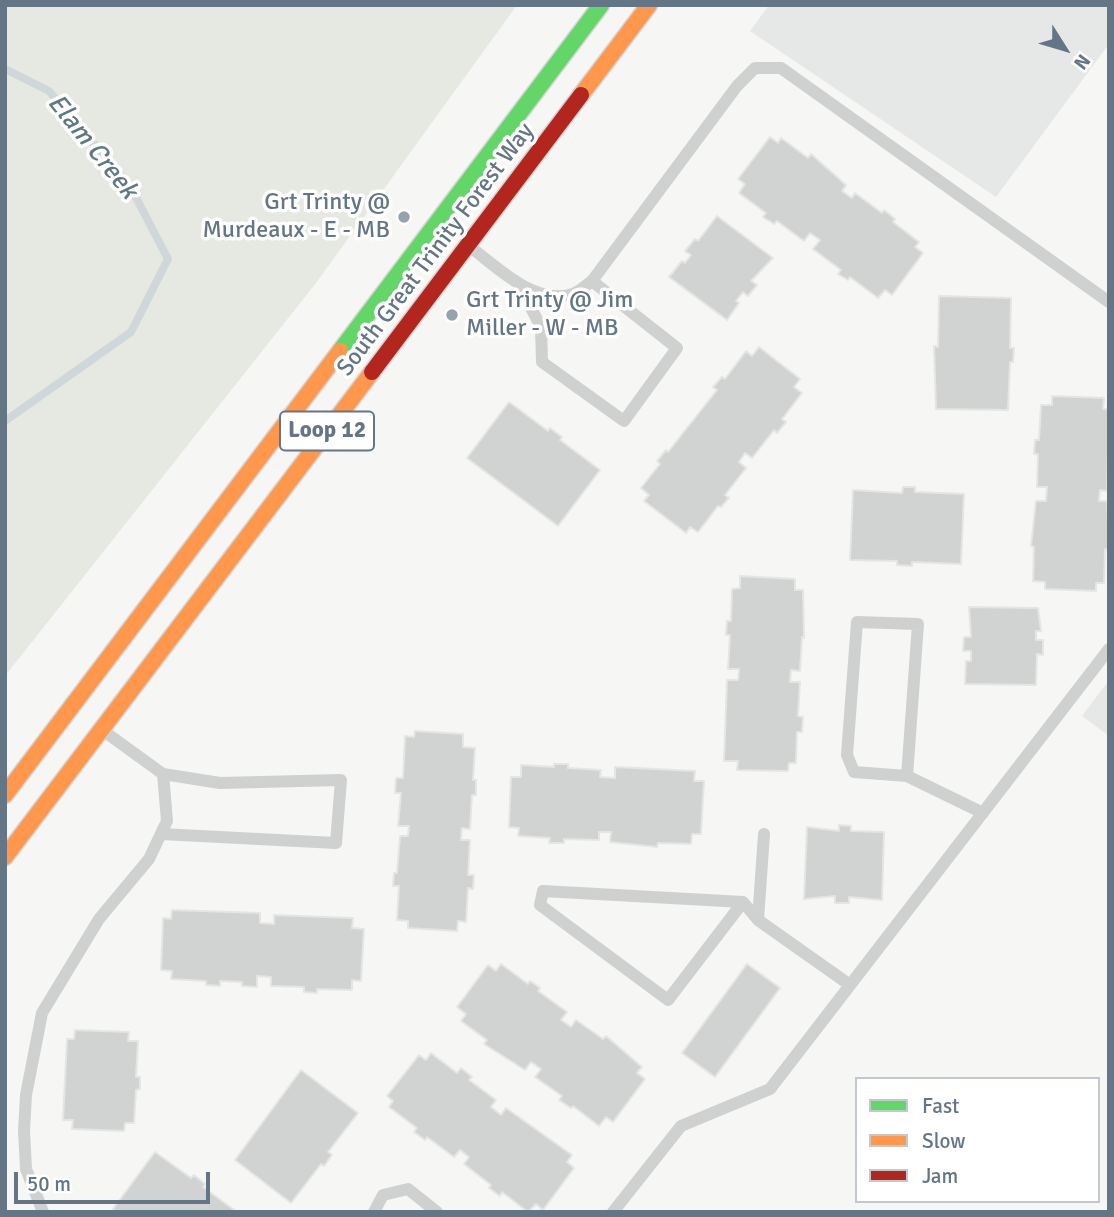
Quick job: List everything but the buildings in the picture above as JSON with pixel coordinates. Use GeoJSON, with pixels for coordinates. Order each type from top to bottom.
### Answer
{"type":"FeatureCollection","features":[{"type":"Feature","properties":{"kind":"main road","name":"South Great Trinity Forest Way"},"geometry":{"type":"LineString","coordinates":[[5,794],[601,5]]}},
{"type":"Feature","properties":{"kind":"main road","name":"South Great Trinity Forest Way"},"geometry":{"type":"LineString","coordinates":[[5,857],[649,5]]}},
{"type":"Feature","properties":{"kind":"lane"},"geometry":{"type":"LineString","coordinates":[[467,245],[518,283],[546,296],[571,295],[592,281],[737,86],[755,68],[781,68],[1109,302]]}},
{"type":"Feature","properties":{"kind":"lane"},"geometry":{"type":"LineString","coordinates":[[518,283],[541,327],[542,362],[624,421],[677,348],[592,281]]}},
{"type":"Feature","properties":{"kind":"lane"},"geometry":{"type":"LineString","coordinates":[[907,776],[918,624],[857,622],[847,755],[854,772],[907,776],[983,813]]}},
{"type":"Feature","properties":{"kind":"lane"},"geometry":{"type":"LineString","coordinates":[[613,1212],[681,1126],[770,1089],[1109,649]]}},
{"type":"Feature","properties":{"kind":"lane"},"geometry":{"type":"LineString","coordinates":[[101,730],[163,774],[220,783],[341,780],[336,843],[161,834]]}},
{"type":"Feature","properties":{"kind":"lane"},"geometry":{"type":"LineString","coordinates":[[43,1212],[26,1169],[24,1132],[26,1095],[42,1013],[99,919],[149,859],[167,821],[163,774]]}},
{"type":"Feature","properties":{"kind":"lane"},"geometry":{"type":"LineString","coordinates":[[758,920],[764,834]]}},
{"type":"Feature","properties":{"kind":"lane"},"geometry":{"type":"LineString","coordinates":[[743,902],[668,1000],[540,905],[543,891],[743,902],[758,920],[850,985]]}},
{"type":"Feature","properties":{"kind":"lane"},"geometry":{"type":"LineString","coordinates":[[374,1212],[383,1195],[408,1189],[437,1212]]}},
{"type":"Feature","properties":{"kind":"shaded area"},"geometry":{"type":"Polygon","coordinates":[[[5,5],[517,5],[316,283],[5,676],[5,5]]]}},
{"type":"Feature","properties":{"kind":"shaded area"},"geometry":{"type":"Polygon","coordinates":[[[769,5],[1109,5],[1109,44],[996,197],[750,31],[769,5]]]}},
{"type":"Feature","properties":{"kind":"shaded area"},"geometry":{"type":"Polygon","coordinates":[[[1109,680],[1109,736],[1082,716],[1109,680]]]}},
{"type":"Feature","properties":{"kind":"waterway","name":"Elam Creek"},"geometry":{"type":"LineString","coordinates":[[5,69],[49,91],[130,186],[168,259],[131,332],[5,421]]}},
{"type":"Feature","properties":{"kind":"traffic: fast"},"geometry":{"type":"LineString","coordinates":[[340,351],[601,5]]}},
{"type":"Feature","properties":{"kind":"traffic: slow"},"geometry":{"type":"LineString","coordinates":[[581,95],[649,5]]}},
{"type":"Feature","properties":{"kind":"traffic: slow"},"geometry":{"type":"LineString","coordinates":[[5,795],[340,351]]}},
{"type":"Feature","properties":{"kind":"traffic: slow"},"geometry":{"type":"LineString","coordinates":[[5,857],[372,372]]}},
{"type":"Feature","properties":{"kind":"traffic: jam"},"geometry":{"type":"LineString","coordinates":[[372,372],[581,95]]}},
{"type":"Feature","properties":{"kind":"place","name":"Grt Trinty @ Murdeaux - E - MB"},"geometry":{"type":"Point","coordinates":[404,217]}},
{"type":"Feature","properties":{"kind":"place","name":"Grt Trinty @ Jim Miller - W - MB"},"geometry":{"type":"Point","coordinates":[452,315]}}]}
